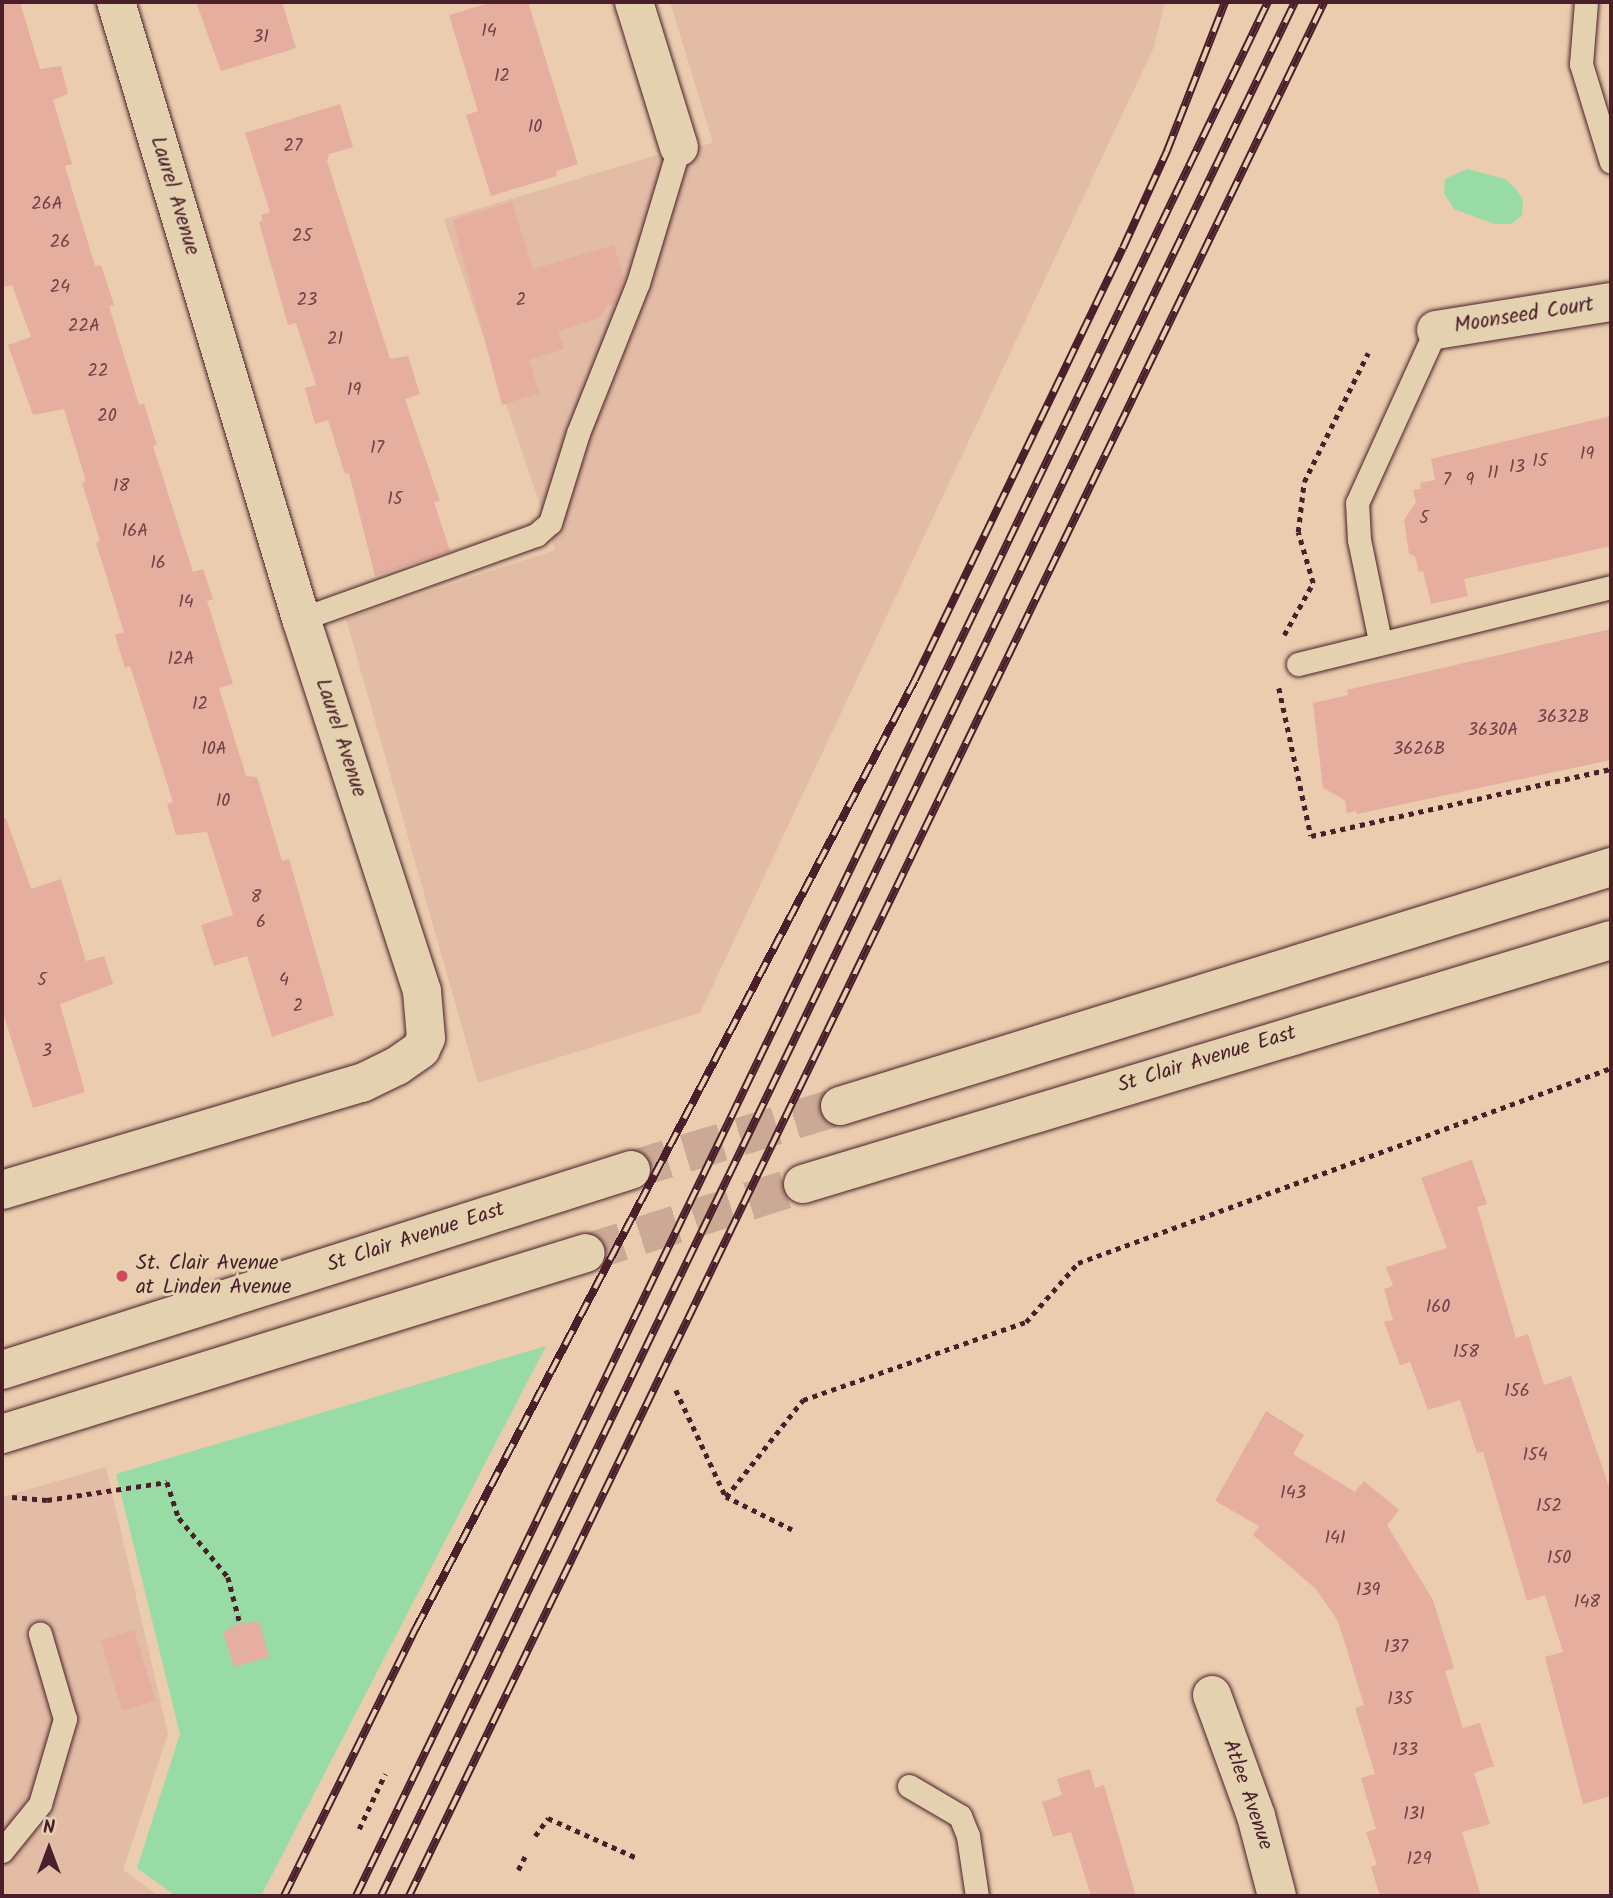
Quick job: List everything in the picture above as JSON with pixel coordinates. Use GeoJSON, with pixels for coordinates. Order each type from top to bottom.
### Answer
{"type":"FeatureCollection","features":[{"type":"Feature","properties":{"kind":"main road","name":"Laurel Avenue"},"geometry":{"type":"LineString","coordinates":[[2,1190],[362,1083],[421,1049],[426,1038],[422,992],[301,619],[116,2]]}},
{"type":"Feature","properties":{"kind":"main road"},"geometry":{"type":"LineString","coordinates":[[634,2],[679,147]]}},
{"type":"Feature","properties":{"kind":"main road","name":"Moonseed Court"},"geometry":{"type":"LineString","coordinates":[[1436,330],[1611,302]]}},
{"type":"Feature","properties":{"kind":"main road"},"geometry":{"type":"LineString","coordinates":[[840,1106],[1611,867]]}},
{"type":"Feature","properties":{"kind":"main road","name":"St Clair Avenue East"},"geometry":{"type":"LineString","coordinates":[[803,1184],[1611,940]]}},
{"type":"Feature","properties":{"kind":"main road","name":"St Clair Avenue East"},"geometry":{"type":"LineString","coordinates":[[2,1370],[631,1170]]}},
{"type":"Feature","properties":{"kind":"main road"},"geometry":{"type":"LineString","coordinates":[[2,1434],[586,1253]]}},
{"type":"Feature","properties":{"kind":"main road","name":"Atlee Avenue"},"geometry":{"type":"LineString","coordinates":[[1212,1695],[1256,1816],[1277,1896]]}},
{"type":"Feature","properties":{"kind":"lane"},"geometry":{"type":"LineString","coordinates":[[1579,4],[1581,64],[1611,162]]}},
{"type":"Feature","properties":{"kind":"lane"},"geometry":{"type":"LineString","coordinates":[[301,619],[536,535],[550,523],[578,433],[638,283],[679,147]]}},
{"type":"Feature","properties":{"kind":"lane"},"geometry":{"type":"LineString","coordinates":[[1380,641],[1359,540],[1357,503],[1436,330]]}},
{"type":"Feature","properties":{"kind":"lane"},"geometry":{"type":"LineString","coordinates":[[1298,664],[1380,641],[1611,587]]}},
{"type":"Feature","properties":{"kind":"lane"},"geometry":{"type":"LineString","coordinates":[[2,1851],[40,1804],[65,1719],[40,1634]]}},
{"type":"Feature","properties":{"kind":"lane"},"geometry":{"type":"LineString","coordinates":[[909,1786],[960,1816],[968,1836],[977,1896]]}},
{"type":"Feature","properties":{"kind":"path"},"geometry":{"type":"LineString","coordinates":[[726,1497],[803,1400],[1026,1322],[1077,1264],[1611,1068]]}},
{"type":"Feature","properties":{"kind":"path"},"geometry":{"type":"LineString","coordinates":[[676,1391],[726,1497],[792,1530]]}},
{"type":"Feature","properties":{"kind":"path"},"geometry":{"type":"LineString","coordinates":[[12,1497],[47,1500],[167,1482],[179,1517],[228,1577],[240,1623]]}},
{"type":"Feature","properties":{"kind":"path"},"geometry":{"type":"LineString","coordinates":[[359,1829],[385,1774]]}},
{"type":"Feature","properties":{"kind":"path"},"geometry":{"type":"LineString","coordinates":[[535,1836],[548,1818],[637,1858]]}},
{"type":"Feature","properties":{"kind":"path"},"geometry":{"type":"LineString","coordinates":[[518,1870],[526,1854]]}},
{"type":"Feature","properties":{"kind":"shaded area"},"geometry":{"type":"Polygon","coordinates":[[[670,2],[1165,2],[1154,47],[700,1013],[478,1083],[346,619],[555,550],[444,219],[654,156],[713,143],[670,2]]]}},
{"type":"Feature","properties":{"kind":"shaded area"},"geometry":{"type":"Polygon","coordinates":[[[106,1467],[168,1734],[123,1870],[159,1896],[2,1896],[2,1497],[106,1467]]]}},
{"type":"Feature","properties":{"kind":"green space"},"geometry":{"type":"Polygon","coordinates":[[[1467,169],[1505,179],[1523,200],[1522,216],[1511,224],[1494,224],[1454,209],[1444,193],[1445,179],[1467,169]]]}},
{"type":"Feature","properties":{"kind":"green space"},"geometry":{"type":"Polygon","coordinates":[[[546,1346],[261,1896],[176,1896],[137,1868],[180,1734],[116,1474],[546,1346]]]}},
{"type":"Feature","properties":{"kind":"building"},"geometry":{"type":"Polygon","coordinates":[[[2,2],[20,2],[40,69],[61,66],[68,94],[53,100],[72,164],[65,166],[95,266],[101,265],[114,305],[109,306],[139,405],[144,404],[157,445],[153,446],[193,572],[203,569],[213,599],[207,601],[233,684],[219,688],[246,776],[257,777],[282,861],[289,859],[334,1015],[272,1037],[247,956],[214,966],[201,925],[233,915],[207,832],[176,835],[167,804],[173,802],[130,666],[125,668],[115,635],[124,632],[96,543],[100,541],[82,483],[86,481],[64,409],[33,415],[8,345],[31,337],[12,285],[2,287],[2,2]]]}},
{"type":"Feature","properties":{"kind":"building"},"geometry":{"type":"Polygon","coordinates":[[[196,2],[282,2],[296,48],[221,71],[196,2]]]}},
{"type":"Feature","properties":{"kind":"building"},"geometry":{"type":"Polygon","coordinates":[[[493,2],[528,2],[578,164],[556,171],[557,176],[491,196],[466,115],[478,111],[449,15],[493,2]]]}},
{"type":"Feature","properties":{"kind":"building"},"geometry":{"type":"Polygon","coordinates":[[[340,104],[353,147],[329,154],[327,161],[390,359],[408,356],[420,394],[405,399],[440,501],[434,502],[450,551],[375,576],[349,473],[345,474],[328,420],[315,424],[305,388],[316,385],[296,323],[288,325],[259,222],[263,221],[261,215],[270,212],[245,133],[340,104]]]}},
{"type":"Feature","properties":{"kind":"building"},"geometry":{"type":"Polygon","coordinates":[[[512,202],[533,269],[614,245],[624,279],[613,306],[608,304],[600,318],[558,331],[564,349],[529,360],[539,393],[502,405],[453,220],[512,202]]]}},
{"type":"Feature","properties":{"kind":"building"},"geometry":{"type":"Polygon","coordinates":[[[1611,416],[1611,546],[1464,579],[1468,596],[1431,604],[1423,571],[1419,572],[1415,556],[1409,554],[1404,520],[1416,502],[1413,490],[1421,489],[1420,483],[1435,480],[1431,459],[1611,416]]]}},
{"type":"Feature","properties":{"kind":"building"},"geometry":{"type":"Polygon","coordinates":[[[1611,629],[1611,760],[1357,814],[1356,811],[1347,813],[1345,800],[1323,788],[1313,703],[1348,695],[1347,690],[1611,629]]]}},
{"type":"Feature","properties":{"kind":"building"},"geometry":{"type":"Polygon","coordinates":[[[6,818],[31,889],[61,879],[86,961],[104,956],[113,984],[60,1004],[85,1092],[33,1108],[2,1010],[2,819],[6,818]]]}},
{"type":"Feature","properties":{"kind":"building"},"geometry":{"type":"Polygon","coordinates":[[[1472,1160],[1487,1204],[1477,1207],[1516,1338],[1528,1334],[1544,1385],[1571,1376],[1611,1493],[1611,1796],[1583,1804],[1545,1657],[1563,1652],[1545,1595],[1527,1601],[1483,1452],[1477,1453],[1460,1400],[1428,1410],[1410,1362],[1400,1365],[1384,1322],[1393,1320],[1384,1289],[1393,1286],[1386,1267],[1447,1248],[1421,1178],[1472,1160]]]}},
{"type":"Feature","properties":{"kind":"building"},"geometry":{"type":"Polygon","coordinates":[[[1266,1411],[1304,1435],[1293,1454],[1355,1492],[1364,1481],[1399,1510],[1387,1525],[1433,1600],[1454,1668],[1445,1671],[1463,1728],[1480,1723],[1494,1766],[1474,1773],[1490,1824],[1462,1832],[1481,1896],[1380,1896],[1371,1867],[1377,1865],[1366,1832],[1376,1829],[1361,1778],[1375,1774],[1355,1708],[1364,1705],[1338,1621],[1316,1589],[1253,1535],[1259,1526],[1215,1501],[1266,1411]]]}},
{"type":"Feature","properties":{"kind":"building"},"geometry":{"type":"Polygon","coordinates":[[[259,1622],[269,1657],[234,1667],[223,1632],[240,1623],[259,1622]]]}},
{"type":"Feature","properties":{"kind":"building"},"geometry":{"type":"Polygon","coordinates":[[[134,1630],[156,1701],[122,1711],[101,1640],[134,1630]]]}},
{"type":"Feature","properties":{"kind":"building"},"geometry":{"type":"Polygon","coordinates":[[[1090,1769],[1095,1788],[1104,1785],[1136,1896],[1091,1896],[1071,1832],[1053,1837],[1042,1802],[1062,1795],[1057,1779],[1090,1769]]]}},
{"type":"Feature","properties":{"kind":"tunnel"},"geometry":{"type":"LineString","coordinates":[[631,1170],[840,1106]]}},
{"type":"Feature","properties":{"kind":"tunnel"},"geometry":{"type":"LineString","coordinates":[[586,1253],[803,1184]]}},
{"type":"Feature","properties":{"kind":"railway"},"geometry":{"type":"LineString","coordinates":[[284,1896],[416,1628],[915,680],[1123,248],[1167,151],[1225,2]]}},
{"type":"Feature","properties":{"kind":"railway"},"geometry":{"type":"LineString","coordinates":[[356,1896],[1268,2]]}},
{"type":"Feature","properties":{"kind":"railway"},"geometry":{"type":"LineString","coordinates":[[381,1896],[1295,2]]}},
{"type":"Feature","properties":{"kind":"railway"},"geometry":{"type":"LineString","coordinates":[[409,1896],[1324,2]]}},
{"type":"Feature","properties":{"kind":"place","name":"St. Clair Avenue at Linden Avenue"},"geometry":{"type":"Point","coordinates":[122,1276]}}]}
